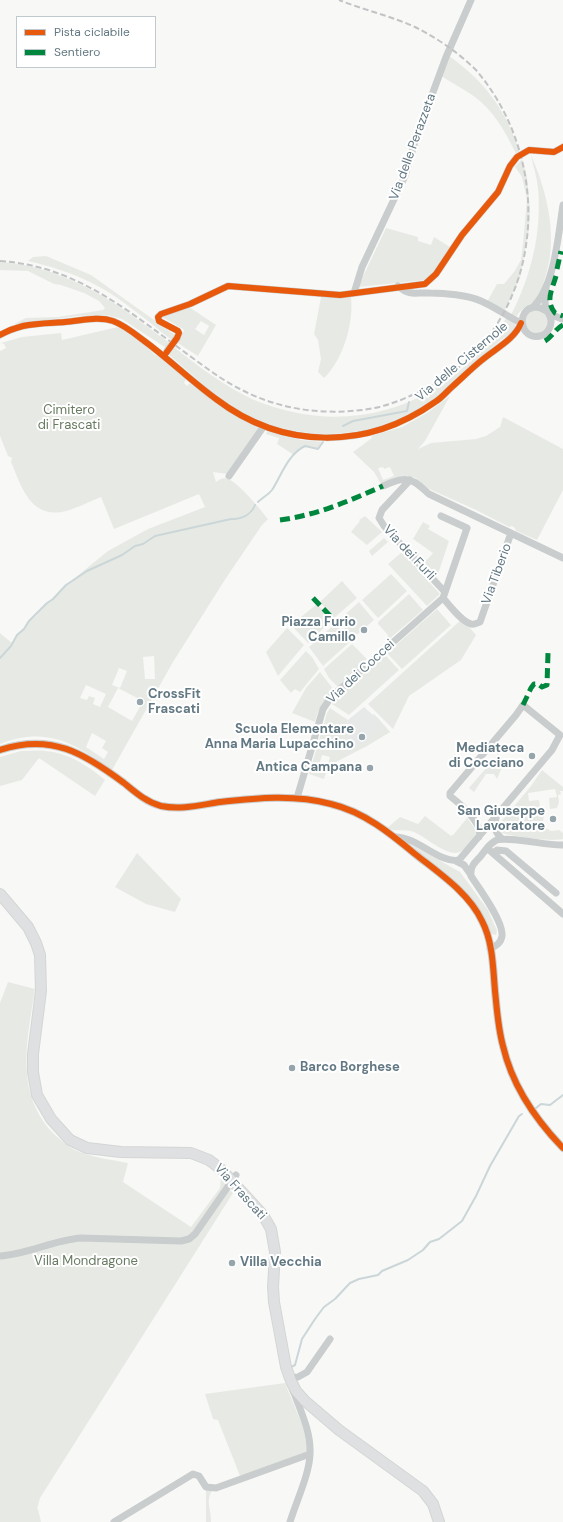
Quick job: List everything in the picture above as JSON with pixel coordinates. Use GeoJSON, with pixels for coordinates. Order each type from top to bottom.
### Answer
{"type":"FeatureCollection","features":[{"type":"Feature","properties":{"kind":"main road","name":"Via Frascati"},"geometry":{"type":"LineString","coordinates":[[0,894],[28,927],[39,952],[42,988],[33,1054],[33,1075],[39,1098],[57,1128],[75,1143],[93,1149],[121,1152],[181,1152],[197,1154],[212,1162],[234,1178],[263,1215],[271,1229],[275,1252],[273,1296],[289,1378],[296,1391],[305,1402],[339,1430],[423,1491],[434,1506],[439,1522]]}},
{"type":"Feature","properties":{"kind":"street","name":"Via delle Perazzeta"},"geometry":{"type":"LineString","coordinates":[[354,292],[362,267],[405,176],[418,131],[446,57],[471,0]]}},
{"type":"Feature","properties":{"kind":"street"},"geometry":{"type":"LineString","coordinates":[[165,354],[180,333],[159,321],[158,317],[160,314],[190,304],[228,286],[323,294],[340,294],[425,284],[436,274],[462,235],[498,192],[516,156],[529,150],[554,152],[563,147]]}},
{"type":"Feature","properties":{"kind":"street"},"geometry":{"type":"LineString","coordinates":[[547,332],[551,324],[551,319],[545,302],[546,288],[551,271],[563,205]]}},
{"type":"Feature","properties":{"kind":"street"},"geometry":{"type":"LineString","coordinates":[[398,286],[405,292],[416,294],[429,292],[463,296],[480,300],[522,323]]}},
{"type":"Feature","properties":{"kind":"street"},"geometry":{"type":"LineString","coordinates":[[546,288],[538,302],[526,311],[523,316],[522,323],[525,332],[533,336],[543,335],[563,320]]}},
{"type":"Feature","properties":{"kind":"street"},"geometry":{"type":"LineString","coordinates":[[532,308],[540,308],[563,320]]}},
{"type":"Feature","properties":{"kind":"street","name":"Via delle Cisternole"},"geometry":{"type":"LineString","coordinates":[[0,335],[18,328],[32,325],[95,319],[117,323],[165,354],[216,399],[232,411],[248,420],[290,434],[312,438],[334,438],[364,434],[399,423],[436,401],[483,359],[516,333],[522,323]]}},
{"type":"Feature","properties":{"kind":"street","name":"Via delle Cisternole"},"geometry":{"type":"LineString","coordinates":[[507,340],[522,335],[533,336]]}},
{"type":"Feature","properties":{"kind":"street"},"geometry":{"type":"LineString","coordinates":[[230,476],[264,426]]}},
{"type":"Feature","properties":{"kind":"street"},"geometry":{"type":"LineString","coordinates":[[383,486],[399,480],[410,480],[415,482],[429,494],[563,558]]}},
{"type":"Feature","properties":{"kind":"street","name":"Via dei Furli"},"geometry":{"type":"LineString","coordinates":[[410,480],[380,513],[380,522],[386,533],[444,591],[463,618],[471,624]]}},
{"type":"Feature","properties":{"kind":"street"},"geometry":{"type":"LineString","coordinates":[[441,516],[467,528],[444,591]]}},
{"type":"Feature","properties":{"kind":"street","name":"Via Tiberio"},"geometry":{"type":"LineString","coordinates":[[471,624],[480,622],[511,533]]}},
{"type":"Feature","properties":{"kind":"street","name":"Via dei Coccei"},"geometry":{"type":"LineString","coordinates":[[297,798],[323,709],[338,691],[434,606],[444,591]]}},
{"type":"Feature","properties":{"kind":"street"},"geometry":{"type":"LineString","coordinates":[[456,861],[462,858],[496,818],[552,750],[561,736],[523,705],[450,793],[450,796],[469,813],[480,831],[479,837]]}},
{"type":"Feature","properties":{"kind":"street"},"geometry":{"type":"LineString","coordinates":[[0,750],[18,745],[34,743],[61,746],[86,757],[143,798],[161,806],[186,807],[252,799],[297,798],[331,804],[350,810],[370,820],[394,837],[445,879],[469,901],[482,921],[488,936],[500,1031],[508,1065],[519,1090],[528,1104],[547,1131],[563,1148]]}},
{"type":"Feature","properties":{"kind":"street"},"geometry":{"type":"LineString","coordinates":[[496,818],[494,825],[495,832],[499,839]]}},
{"type":"Feature","properties":{"kind":"street"},"geometry":{"type":"LineString","coordinates":[[394,837],[405,838],[441,856],[464,865],[497,918],[502,931],[501,940],[497,945],[490,949]]}},
{"type":"Feature","properties":{"kind":"street"},"geometry":{"type":"LineString","coordinates":[[499,839],[553,845],[563,844]]}},
{"type":"Feature","properties":{"kind":"street"},"geometry":{"type":"LineString","coordinates":[[471,876],[473,865],[490,851],[499,839]]}},
{"type":"Feature","properties":{"kind":"street"},"geometry":{"type":"LineString","coordinates":[[490,851],[506,851],[556,894]]}},
{"type":"Feature","properties":{"kind":"street"},"geometry":{"type":"LineString","coordinates":[[490,851],[563,914]]}},
{"type":"Feature","properties":{"kind":"street"},"geometry":{"type":"LineString","coordinates":[[0,1256],[14,1254],[66,1240],[81,1238],[186,1240],[195,1234],[234,1178]]}},
{"type":"Feature","properties":{"kind":"street"},"geometry":{"type":"LineString","coordinates":[[290,1522],[307,1472],[310,1454],[307,1431],[289,1378],[298,1377],[307,1372],[330,1339]]}},
{"type":"Feature","properties":{"kind":"street"},"geometry":{"type":"LineString","coordinates":[[114,1522],[193,1474],[199,1476],[206,1487],[214,1488],[310,1454]]}},
{"type":"Feature","properties":{"kind":"shaded area","name":"Scuola Elementare Anna Maria Lupacchino"},"geometry":{"type":"Polygon","coordinates":[[[364,707],[373,715],[374,714],[390,732],[365,747],[338,753],[348,720],[364,707]]]}},
{"type":"Feature","properties":{"kind":"green space"},"geometry":{"type":"Polygon","coordinates":[[[449,56],[473,76],[493,98],[515,138],[520,153],[516,154],[500,125],[478,99],[441,76],[449,56]]]}},
{"type":"Feature","properties":{"kind":"green space"},"geometry":{"type":"Polygon","coordinates":[[[531,155],[547,201],[550,217],[551,250],[540,294],[534,302],[522,310],[517,316],[511,315],[524,285],[534,254],[538,221],[538,188],[531,155]]]}},
{"type":"Feature","properties":{"kind":"green space"},"geometry":{"type":"Polygon","coordinates":[[[522,159],[527,177],[530,209],[529,229],[520,278],[504,312],[487,302],[497,284],[504,284],[514,272],[521,260],[527,199],[522,177],[515,167],[522,159]]]}},
{"type":"Feature","properties":{"kind":"green space"},"geometry":{"type":"Polygon","coordinates":[[[386,228],[418,237],[418,241],[431,245],[434,237],[450,247],[433,274],[426,280],[358,287],[386,228]]]}},
{"type":"Feature","properties":{"kind":"green space"},"geometry":{"type":"Polygon","coordinates":[[[46,256],[91,275],[176,337],[173,341],[124,303],[92,283],[61,270],[28,261],[33,257],[46,256]]]}},
{"type":"Feature","properties":{"kind":"green space"},"geometry":{"type":"Polygon","coordinates":[[[0,262],[29,266],[57,274],[84,286],[117,305],[171,344],[166,348],[122,319],[106,315],[78,316],[14,324],[26,318],[58,317],[103,310],[105,308],[99,301],[84,293],[54,284],[28,271],[0,270],[0,262]]]}},
{"type":"Feature","properties":{"kind":"green space"},"geometry":{"type":"Polygon","coordinates":[[[321,297],[351,297],[351,318],[346,340],[337,361],[324,378],[318,372],[321,359],[318,340],[314,334],[321,297]]]}},
{"type":"Feature","properties":{"kind":"green space"},"geometry":{"type":"Polygon","coordinates":[[[189,307],[216,325],[198,356],[176,342],[184,331],[183,329],[162,316],[189,307]],[[201,321],[195,329],[204,335],[209,326],[201,321]]]}},
{"type":"Feature","properties":{"kind":"green space"},"geometry":{"type":"Polygon","coordinates":[[[537,310],[545,314],[549,322],[545,330],[537,334],[529,330],[525,322],[529,314],[537,310]]]}},
{"type":"Feature","properties":{"kind":"green space"},"geometry":{"type":"Polygon","coordinates":[[[507,317],[515,323],[514,330],[497,343],[455,382],[434,399],[420,409],[399,419],[377,427],[355,432],[332,434],[310,433],[265,423],[244,413],[224,400],[168,354],[174,347],[231,388],[252,399],[289,411],[325,416],[361,415],[395,407],[427,393],[457,373],[484,348],[507,317]]]}},
{"type":"Feature","properties":{"kind":"green space","name":"Cimitero di Frascati"},"geometry":{"type":"Polygon","coordinates":[[[118,327],[140,340],[155,355],[161,357],[186,379],[184,383],[187,386],[190,383],[224,408],[259,428],[227,474],[213,472],[216,482],[226,478],[233,481],[268,519],[262,525],[226,578],[173,662],[112,770],[85,752],[59,740],[46,737],[32,737],[17,739],[0,744],[0,633],[12,643],[17,635],[24,629],[27,622],[36,616],[66,585],[108,551],[148,529],[205,507],[199,494],[114,529],[101,497],[70,510],[54,513],[44,511],[30,500],[19,482],[11,462],[12,458],[8,456],[0,436],[0,351],[6,348],[4,344],[1,343],[22,337],[61,333],[62,340],[118,327]],[[154,656],[143,657],[145,679],[155,679],[154,656]],[[119,668],[112,685],[120,688],[127,671],[119,668]],[[86,685],[80,698],[87,700],[89,696],[95,698],[93,704],[100,707],[106,694],[86,685]],[[118,688],[108,707],[132,721],[143,701],[118,688]],[[92,733],[86,747],[104,759],[108,752],[102,748],[106,741],[92,733]]]}},
{"type":"Feature","properties":{"kind":"green space"},"geometry":{"type":"Polygon","coordinates":[[[450,396],[425,441],[418,449],[431,443],[476,439],[486,436],[500,427],[503,417],[563,449],[563,490],[537,540],[516,531],[512,526],[509,527],[427,488],[416,478],[403,476],[381,484],[374,472],[353,452],[372,438],[371,436],[402,427],[427,413],[450,396]],[[383,467],[378,468],[383,480],[394,476],[390,467],[384,469],[383,467]]]}},
{"type":"Feature","properties":{"kind":"green space"},"geometry":{"type":"Polygon","coordinates":[[[267,431],[301,440],[323,442],[318,449],[307,447],[302,448],[294,455],[277,444],[279,438],[266,434],[267,431]]]}},
{"type":"Feature","properties":{"kind":"green space"},"geometry":{"type":"Polygon","coordinates":[[[365,516],[382,532],[367,545],[351,532],[360,521],[359,520],[365,516]]]}},
{"type":"Feature","properties":{"kind":"green space"},"geometry":{"type":"Polygon","coordinates":[[[423,522],[430,526],[428,529],[449,541],[437,577],[409,549],[427,560],[433,553],[413,539],[423,522]]]}},
{"type":"Feature","properties":{"kind":"green space"},"geometry":{"type":"Polygon","coordinates":[[[384,538],[388,542],[372,556],[369,551],[384,538]]]}},
{"type":"Feature","properties":{"kind":"green space"},"geometry":{"type":"Polygon","coordinates":[[[402,552],[440,594],[427,606],[388,564],[402,552]]]}},
{"type":"Feature","properties":{"kind":"green space"},"geometry":{"type":"Polygon","coordinates":[[[391,574],[407,591],[378,618],[362,600],[391,574]]]}},
{"type":"Feature","properties":{"kind":"green space"},"geometry":{"type":"Polygon","coordinates":[[[342,581],[357,598],[334,618],[320,602],[342,581]]]}},
{"type":"Feature","properties":{"kind":"green space"},"geometry":{"type":"Polygon","coordinates":[[[409,594],[423,610],[388,640],[388,635],[378,624],[378,622],[409,594]]]}},
{"type":"Feature","properties":{"kind":"green space"},"geometry":{"type":"Polygon","coordinates":[[[359,602],[374,620],[353,638],[338,621],[359,602]]]}},
{"type":"Feature","properties":{"kind":"green space"},"geometry":{"type":"Polygon","coordinates":[[[317,604],[332,620],[308,643],[291,625],[317,604]]]}},
{"type":"Feature","properties":{"kind":"green space"},"geometry":{"type":"Polygon","coordinates":[[[437,609],[451,625],[402,669],[387,653],[437,609]]]}},
{"type":"Feature","properties":{"kind":"green space"},"geometry":{"type":"Polygon","coordinates":[[[462,619],[476,635],[461,660],[409,696],[393,729],[368,704],[462,619]]]}},
{"type":"Feature","properties":{"kind":"green space"},"geometry":{"type":"Polygon","coordinates":[[[335,624],[351,641],[323,666],[309,647],[335,624]]]}},
{"type":"Feature","properties":{"kind":"green space"},"geometry":{"type":"Polygon","coordinates":[[[287,628],[304,645],[278,676],[266,652],[287,628]]]}},
{"type":"Feature","properties":{"kind":"green space"},"geometry":{"type":"Polygon","coordinates":[[[352,644],[367,659],[338,687],[329,678],[324,669],[352,644]]]}},
{"type":"Feature","properties":{"kind":"green space"},"geometry":{"type":"Polygon","coordinates":[[[306,651],[312,657],[319,669],[300,692],[295,689],[291,693],[280,680],[306,651]]]}},
{"type":"Feature","properties":{"kind":"green space"},"geometry":{"type":"Polygon","coordinates":[[[385,655],[399,670],[349,715],[332,704],[336,698],[385,655]]]}},
{"type":"Feature","properties":{"kind":"green space"},"geometry":{"type":"Polygon","coordinates":[[[320,672],[334,690],[322,704],[315,722],[292,713],[306,688],[320,672]]]}},
{"type":"Feature","properties":{"kind":"green space"},"geometry":{"type":"Polygon","coordinates":[[[330,708],[348,720],[345,731],[347,732],[348,740],[355,746],[366,743],[378,729],[381,731],[384,728],[381,725],[382,724],[375,719],[377,717],[390,732],[334,763],[327,769],[324,779],[309,774],[327,713],[330,708]],[[322,755],[316,770],[322,771],[324,763],[328,764],[330,757],[322,755]]]}},
{"type":"Feature","properties":{"kind":"green space"},"geometry":{"type":"Polygon","coordinates":[[[21,751],[43,751],[63,754],[85,765],[105,780],[95,796],[39,758],[22,780],[0,786],[0,757],[21,751]]]}},
{"type":"Feature","properties":{"kind":"green space"},"geometry":{"type":"Polygon","coordinates":[[[498,754],[507,764],[504,768],[502,767],[497,779],[494,774],[486,774],[474,792],[469,788],[498,754]]]}},
{"type":"Feature","properties":{"kind":"green space"},"geometry":{"type":"Polygon","coordinates":[[[542,770],[563,787],[563,791],[560,791],[561,794],[558,795],[559,802],[557,808],[550,809],[549,798],[557,797],[555,789],[528,793],[529,801],[539,800],[541,813],[544,815],[544,827],[551,831],[559,830],[563,833],[563,839],[533,839],[502,833],[499,827],[500,823],[531,786],[542,770]]]}},
{"type":"Feature","properties":{"kind":"green space"},"geometry":{"type":"Polygon","coordinates":[[[425,816],[451,836],[467,818],[476,830],[476,834],[462,851],[456,853],[436,846],[411,831],[393,830],[387,828],[400,817],[418,824],[425,816]]]}},
{"type":"Feature","properties":{"kind":"green space"},"geometry":{"type":"Polygon","coordinates":[[[405,841],[460,872],[488,910],[497,931],[496,935],[492,934],[478,910],[405,841]]]}},
{"type":"Feature","properties":{"kind":"green space"},"geometry":{"type":"Polygon","coordinates":[[[137,853],[181,899],[175,912],[146,904],[115,887],[137,853]]]}},
{"type":"Feature","properties":{"kind":"green space","name":"Villa Mondragone"},"geometry":{"type":"Polygon","coordinates":[[[8,982],[35,989],[27,1047],[29,1084],[33,1102],[42,1119],[55,1135],[77,1151],[128,1163],[123,1182],[191,1227],[220,1188],[221,1176],[227,1188],[233,1193],[40,1498],[37,1509],[41,1522],[0,1522],[0,1003],[8,982]]]}},
{"type":"Feature","properties":{"kind":"green space"},"geometry":{"type":"Polygon","coordinates":[[[285,1383],[304,1429],[308,1453],[240,1476],[218,1420],[213,1419],[205,1394],[285,1383]]]}},
{"type":"Feature","properties":{"kind":"green space"},"geometry":{"type":"Polygon","coordinates":[[[206,1489],[212,1491],[209,1499],[211,1522],[206,1522],[206,1489]]]}},
{"type":"Feature","properties":{"kind":"waterway"},"geometry":{"type":"LineString","coordinates":[[343,426],[353,421],[407,411],[409,402]]}},
{"type":"Feature","properties":{"kind":"waterway"},"geometry":{"type":"LineString","coordinates":[[258,502],[272,490],[294,454],[305,446],[318,449],[323,442]]}},
{"type":"Feature","properties":{"kind":"waterway"},"geometry":{"type":"LineString","coordinates":[[0,658],[11,646],[17,635],[24,629],[29,621],[66,585],[87,571],[122,555],[135,546],[143,544],[155,536],[242,517],[248,514],[255,505]]}},
{"type":"Feature","properties":{"kind":"waterway"},"geometry":{"type":"LineString","coordinates":[[536,1108],[541,1104],[550,1105],[563,1095]]}},
{"type":"Feature","properties":{"kind":"waterway"},"geometry":{"type":"LineString","coordinates":[[291,1367],[295,1365],[302,1339],[315,1319],[324,1307],[335,1299],[350,1283],[359,1279],[378,1275],[382,1271],[408,1260],[423,1250],[430,1242],[439,1239],[462,1221],[490,1166],[519,1116],[522,1114]]}},
{"type":"Feature","properties":{"kind":"railway"},"geometry":{"type":"LineString","coordinates":[[0,261],[29,265],[55,272],[104,295],[228,382],[254,396],[284,406],[331,412],[375,408],[410,396],[454,371],[488,337],[512,296],[525,251],[528,204],[521,156],[504,111],[476,70],[455,52],[415,27],[339,0]]}},
{"type":"Feature","properties":{"kind":"marked path"},"geometry":{"type":"LineString","coordinates":[[557,269],[561,251]]}},
{"type":"Feature","properties":{"kind":"marked path"},"geometry":{"type":"LineString","coordinates":[[556,276],[550,295],[550,304],[555,313],[563,316]]}},
{"type":"Feature","properties":{"kind":"marked path"},"geometry":{"type":"LineString","coordinates":[[545,341],[563,325]]}},
{"type":"Feature","properties":{"kind":"marked path"},"geometry":{"type":"LineString","coordinates":[[280,520],[320,511],[383,486]]}},
{"type":"Feature","properties":{"kind":"marked path"},"geometry":{"type":"LineString","coordinates":[[313,598],[335,621]]}},
{"type":"Feature","properties":{"kind":"marked path"},"geometry":{"type":"LineString","coordinates":[[523,705],[534,684],[538,684],[542,687],[547,685],[548,653]]}},
{"type":"Feature","properties":{"kind":"cycle path"},"geometry":{"type":"LineString","coordinates":[[164,356],[179,333],[178,331],[159,321],[158,317],[161,314],[190,304],[228,286],[340,295],[425,284],[436,274],[462,235],[498,192],[510,166],[517,157],[529,150],[554,152],[563,147]]}},
{"type":"Feature","properties":{"kind":"cycle path"},"geometry":{"type":"LineString","coordinates":[[0,335],[8,331],[33,324],[95,319],[113,321],[132,332],[216,399],[242,416],[269,428],[297,435],[325,438],[353,436],[382,429],[409,418],[440,399],[478,363],[509,339],[521,323]]}},
{"type":"Feature","properties":{"kind":"cycle path"},"geometry":{"type":"LineString","coordinates":[[0,750],[18,745],[35,744],[51,745],[66,749],[95,763],[150,802],[161,806],[198,806],[220,802],[262,798],[303,799],[331,804],[355,812],[386,831],[453,884],[469,901],[482,921],[486,929],[490,946],[499,1026],[507,1060],[512,1074],[526,1101],[543,1125],[563,1148]]}},
{"type":"Feature","properties":{"kind":"place","name":"Piazza Furio Camillo"},"geometry":{"type":"Point","coordinates":[364,630]}},
{"type":"Feature","properties":{"kind":"place","name":"CrossFit Frascati"},"geometry":{"type":"Point","coordinates":[140,702]}},
{"type":"Feature","properties":{"kind":"place","name":"Scuola Elementare Anna Maria Lupacchino"},"geometry":{"type":"Point","coordinates":[362,737]}},
{"type":"Feature","properties":{"kind":"place","name":"Mediateca di Cocciano"},"geometry":{"type":"Point","coordinates":[532,756]}},
{"type":"Feature","properties":{"kind":"place","name":"Antica Campana"},"geometry":{"type":"Point","coordinates":[370,768]}},
{"type":"Feature","properties":{"kind":"place","name":"San Giuseppe Lavoratore"},"geometry":{"type":"Point","coordinates":[553,819]}},
{"type":"Feature","properties":{"kind":"place","name":"Barco Borghese"},"geometry":{"type":"Point","coordinates":[292,1068]}},
{"type":"Feature","properties":{"kind":"place","name":"Villa Vecchia"},"geometry":{"type":"Point","coordinates":[232,1263]}}]}
